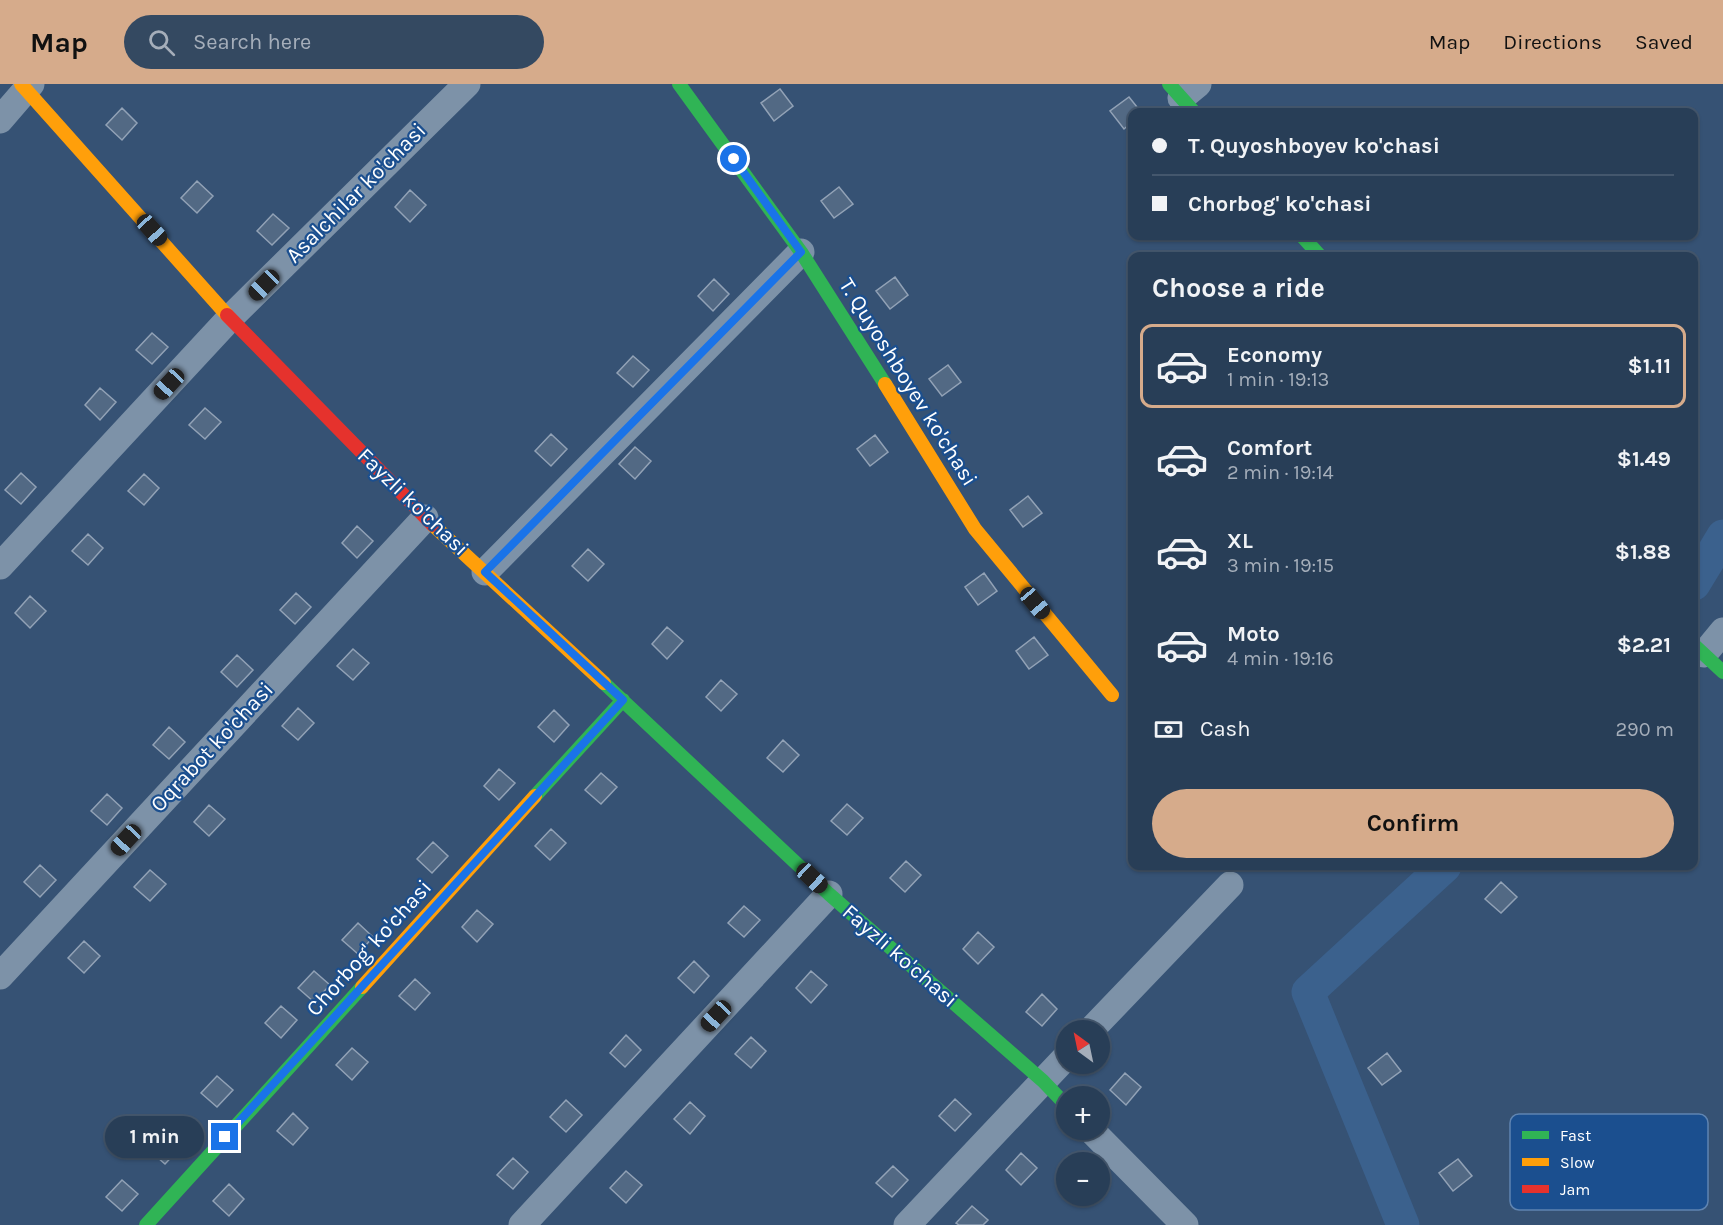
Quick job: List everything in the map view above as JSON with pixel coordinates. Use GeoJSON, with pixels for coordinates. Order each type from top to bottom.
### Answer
{"type":"FeatureCollection","features":[{"type":"Feature","properties":{"kind":"street","name":"Asalchilar ko'chasi"},"geometry":{"type":"LineString","coordinates":[[0,566],[230,318],[467,84]]}},
{"type":"Feature","properties":{"kind":"street","name":"T. Quyoshboyev ko'chasi"},"geometry":{"type":"LineString","coordinates":[[679,84],[801,252],[925,446],[975,529],[1112,695]]}},
{"type":"Feature","properties":{"kind":"street","name":"Fayzli ko'chasi"},"geometry":{"type":"LineString","coordinates":[[26,86],[230,318],[425,518],[829,894],[1056,1095]]}},
{"type":"Feature","properties":{"kind":"street"},"geometry":{"type":"LineString","coordinates":[[0,120],[26,86]]}},
{"type":"Feature","properties":{"kind":"street"},"geometry":{"type":"LineString","coordinates":[[1306,240],[1316,252]]}},
{"type":"Feature","properties":{"kind":"street"},"geometry":{"type":"LineString","coordinates":[[485,572],[801,252]]}},
{"type":"Feature","properties":{"kind":"street","name":"Oqrabot ko'chasi"},"geometry":{"type":"LineString","coordinates":[[0,976],[425,518]]}},
{"type":"Feature","properties":{"kind":"street"},"geometry":{"type":"LineString","coordinates":[[1707,657],[1723,631]]}},
{"type":"Feature","properties":{"kind":"street","name":"Chorbog' ko'chasi"},"geometry":{"type":"LineString","coordinates":[[146,1225],[623,700]]}},
{"type":"Feature","properties":{"kind":"street"},"geometry":{"type":"LineString","coordinates":[[1101,1020],[1230,885]]}},
{"type":"Feature","properties":{"kind":"street"},"geometry":{"type":"LineString","coordinates":[[522,1225],[829,894]]}},
{"type":"Feature","properties":{"kind":"street"},"geometry":{"type":"LineString","coordinates":[[907,1225],[1056,1067]]}},
{"type":"Feature","properties":{"kind":"street"},"geometry":{"type":"LineString","coordinates":[[1101,1140],[1185,1225]]}},
{"type":"Feature","properties":{"kind":"building"},"geometry":{"type":"Polygon","coordinates":[[[780,89],[793,106],[774,121],[761,103],[780,89]]]}},
{"type":"Feature","properties":{"kind":"building"},"geometry":{"type":"Polygon","coordinates":[[[1129,97],[1138,108],[1128,108],[1128,126],[1124,129],[1110,111],[1129,97]]]}},
{"type":"Feature","properties":{"kind":"building"},"geometry":{"type":"Polygon","coordinates":[[[122,108],[137,123],[122,140],[106,125],[122,108]]]}},
{"type":"Feature","properties":{"kind":"building"},"geometry":{"type":"Polygon","coordinates":[[[197,181],[213,196],[197,213],[181,198],[197,181]]]}},
{"type":"Feature","properties":{"kind":"building"},"geometry":{"type":"Polygon","coordinates":[[[839,187],[853,204],[834,218],[821,201],[839,187]]]}},
{"type":"Feature","properties":{"kind":"building"},"geometry":{"type":"Polygon","coordinates":[[[410,190],[426,205],[410,222],[395,207],[410,190]]]}},
{"type":"Feature","properties":{"kind":"building"},"geometry":{"type":"Polygon","coordinates":[[[273,214],[289,228],[272,245],[257,231],[273,214]]]}},
{"type":"Feature","properties":{"kind":"building"},"geometry":{"type":"Polygon","coordinates":[[[895,277],[908,295],[890,309],[876,291],[895,277]]]}},
{"type":"Feature","properties":{"kind":"building"},"geometry":{"type":"Polygon","coordinates":[[[714,279],[729,294],[713,311],[698,296],[714,279]]]}},
{"type":"Feature","properties":{"kind":"building"},"geometry":{"type":"Polygon","coordinates":[[[152,333],[168,347],[152,364],[136,350],[152,333]]]}},
{"type":"Feature","properties":{"kind":"building"},"geometry":{"type":"Polygon","coordinates":[[[633,356],[649,370],[633,387],[617,373],[633,356]]]}},
{"type":"Feature","properties":{"kind":"building"},"geometry":{"type":"Polygon","coordinates":[[[948,365],[961,382],[942,396],[929,379],[948,365]]]}},
{"type":"Feature","properties":{"kind":"building"},"geometry":{"type":"Polygon","coordinates":[[[100,388],[116,402],[100,420],[85,405],[100,388]]]}},
{"type":"Feature","properties":{"kind":"building"},"geometry":{"type":"Polygon","coordinates":[[[205,408],[221,422],[205,439],[189,425],[205,408]]]}},
{"type":"Feature","properties":{"kind":"building"},"geometry":{"type":"Polygon","coordinates":[[[551,434],[567,449],[551,466],[535,451],[551,434]]]}},
{"type":"Feature","properties":{"kind":"building"},"geometry":{"type":"Polygon","coordinates":[[[875,435],[888,452],[870,466],[857,449],[875,435]]]}},
{"type":"Feature","properties":{"kind":"building"},"geometry":{"type":"Polygon","coordinates":[[[635,447],[651,461],[635,479],[619,464],[635,447]]]}},
{"type":"Feature","properties":{"kind":"building"},"geometry":{"type":"Polygon","coordinates":[[[21,473],[36,487],[21,504],[5,490],[21,473]]]}},
{"type":"Feature","properties":{"kind":"building"},"geometry":{"type":"Polygon","coordinates":[[[144,474],[159,488],[144,505],[128,491],[144,474]]]}},
{"type":"Feature","properties":{"kind":"building"},"geometry":{"type":"Polygon","coordinates":[[[1028,496],[1042,513],[1023,527],[1010,510],[1028,496]]]}},
{"type":"Feature","properties":{"kind":"building"},"geometry":{"type":"Polygon","coordinates":[[[357,526],[373,541],[357,558],[342,543],[357,526]]]}},
{"type":"Feature","properties":{"kind":"building"},"geometry":{"type":"Polygon","coordinates":[[[88,534],[103,548],[88,565],[72,551],[88,534]]]}},
{"type":"Feature","properties":{"kind":"building"},"geometry":{"type":"Polygon","coordinates":[[[588,549],[604,564],[588,581],[572,566],[588,549]]]}},
{"type":"Feature","properties":{"kind":"building"},"geometry":{"type":"Polygon","coordinates":[[[984,573],[997,591],[978,605],[965,587],[984,573]]]}},
{"type":"Feature","properties":{"kind":"building"},"geometry":{"type":"Polygon","coordinates":[[[296,593],[311,607],[295,624],[280,610],[296,593]]]}},
{"type":"Feature","properties":{"kind":"building"},"geometry":{"type":"Polygon","coordinates":[[[30,596],[46,611],[30,628],[15,613],[30,596]]]}},
{"type":"Feature","properties":{"kind":"building"},"geometry":{"type":"Polygon","coordinates":[[[667,627],[683,641],[667,659],[652,644],[667,627]]]}},
{"type":"Feature","properties":{"kind":"building"},"geometry":{"type":"Polygon","coordinates":[[[1034,637],[1048,655],[1029,669],[1016,651],[1034,637]]]}},
{"type":"Feature","properties":{"kind":"building"},"geometry":{"type":"Polygon","coordinates":[[[353,649],[369,663],[353,680],[337,666],[353,649]]]}},
{"type":"Feature","properties":{"kind":"building"},"geometry":{"type":"Polygon","coordinates":[[[237,655],[253,670],[237,687],[221,672],[237,655]]]}},
{"type":"Feature","properties":{"kind":"building"},"geometry":{"type":"Polygon","coordinates":[[[721,680],[737,694],[721,711],[706,697],[721,680]]]}},
{"type":"Feature","properties":{"kind":"building"},"geometry":{"type":"Polygon","coordinates":[[[298,708],[314,723],[298,740],[282,726],[298,708]]]}},
{"type":"Feature","properties":{"kind":"building"},"geometry":{"type":"Polygon","coordinates":[[[554,710],[569,725],[554,742],[538,727],[554,710]]]}},
{"type":"Feature","properties":{"kind":"building"},"geometry":{"type":"Polygon","coordinates":[[[169,727],[185,742],[169,759],[153,745],[169,727]]]}},
{"type":"Feature","properties":{"kind":"building"},"geometry":{"type":"Polygon","coordinates":[[[783,740],[799,755],[783,772],[767,758],[783,740]]]}},
{"type":"Feature","properties":{"kind":"building"},"geometry":{"type":"Polygon","coordinates":[[[499,769],[515,783],[499,800],[484,786],[499,769]]]}},
{"type":"Feature","properties":{"kind":"building"},"geometry":{"type":"Polygon","coordinates":[[[601,773],[617,787],[601,804],[585,790],[601,773]]]}},
{"type":"Feature","properties":{"kind":"building"},"geometry":{"type":"Polygon","coordinates":[[[107,794],[122,808],[107,825],[91,811],[107,794]]]}},
{"type":"Feature","properties":{"kind":"building"},"geometry":{"type":"Polygon","coordinates":[[[847,804],[863,818],[847,835],[831,821],[847,804]]]}},
{"type":"Feature","properties":{"kind":"building"},"geometry":{"type":"Polygon","coordinates":[[[209,805],[225,819],[209,836],[194,822],[209,805]]]}},
{"type":"Feature","properties":{"kind":"building"},"geometry":{"type":"Polygon","coordinates":[[[551,829],[566,843],[550,860],[535,846],[551,829]]]}},
{"type":"Feature","properties":{"kind":"building"},"geometry":{"type":"Polygon","coordinates":[[[433,842],[448,856],[432,873],[417,859],[433,842]]]}},
{"type":"Feature","properties":{"kind":"building"},"geometry":{"type":"Polygon","coordinates":[[[906,861],[921,875],[905,892],[890,878],[906,861]]]}},
{"type":"Feature","properties":{"kind":"building"},"geometry":{"type":"Polygon","coordinates":[[[40,865],[56,880],[40,897],[24,882],[40,865]]]}},
{"type":"Feature","properties":{"kind":"building"},"geometry":{"type":"Polygon","coordinates":[[[150,870],[166,884],[150,901],[134,887],[150,870]]]}},
{"type":"Feature","properties":{"kind":"building"},"geometry":{"type":"Polygon","coordinates":[[[1501,882],[1517,897],[1501,913],[1485,899],[1501,882]]]}},
{"type":"Feature","properties":{"kind":"building"},"geometry":{"type":"Polygon","coordinates":[[[744,906],[760,920],[744,937],[728,923],[744,906]]]}},
{"type":"Feature","properties":{"kind":"building"},"geometry":{"type":"Polygon","coordinates":[[[477,910],[493,924],[477,942],[462,927],[477,910]]]}},
{"type":"Feature","properties":{"kind":"building"},"geometry":{"type":"Polygon","coordinates":[[[358,923],[373,937],[358,954],[342,940],[358,923]]]}},
{"type":"Feature","properties":{"kind":"building"},"geometry":{"type":"Polygon","coordinates":[[[978,932],[994,947],[978,964],[963,949],[978,932]]]}},
{"type":"Feature","properties":{"kind":"building"},"geometry":{"type":"Polygon","coordinates":[[[84,941],[100,956],[84,973],[68,958],[84,941]]]}},
{"type":"Feature","properties":{"kind":"building"},"geometry":{"type":"Polygon","coordinates":[[[694,961],[709,976],[694,993],[678,978],[694,961]]]}},
{"type":"Feature","properties":{"kind":"building"},"geometry":{"type":"Polygon","coordinates":[[[314,971],[330,985],[314,1002],[298,988],[314,971]]]}},
{"type":"Feature","properties":{"kind":"building"},"geometry":{"type":"Polygon","coordinates":[[[811,971],[827,985],[811,1003],[796,988],[811,971]]]}},
{"type":"Feature","properties":{"kind":"building"},"geometry":{"type":"Polygon","coordinates":[[[415,979],[430,993],[415,1010],[399,996],[415,979]]]}},
{"type":"Feature","properties":{"kind":"building"},"geometry":{"type":"Polygon","coordinates":[[[1042,994],[1057,1009],[1042,1026],[1026,1012],[1042,994]]]}},
{"type":"Feature","properties":{"kind":"building"},"geometry":{"type":"Polygon","coordinates":[[[281,1006],[297,1020],[281,1038],[265,1023],[281,1006]]]}},
{"type":"Feature","properties":{"kind":"building"},"geometry":{"type":"Polygon","coordinates":[[[626,1035],[641,1050],[625,1067],[610,1053],[626,1035]]]}},
{"type":"Feature","properties":{"kind":"building"},"geometry":{"type":"Polygon","coordinates":[[[751,1037],[766,1051],[751,1068],[735,1054],[751,1037]]]}},
{"type":"Feature","properties":{"kind":"building"},"geometry":{"type":"Polygon","coordinates":[[[352,1048],[368,1062],[352,1080],[336,1065],[352,1048]]]}},
{"type":"Feature","properties":{"kind":"building"},"geometry":{"type":"Polygon","coordinates":[[[1387,1053],[1401,1071],[1382,1085],[1368,1068],[1387,1053]]]}},
{"type":"Feature","properties":{"kind":"building"},"geometry":{"type":"Polygon","coordinates":[[[1125,1073],[1141,1087],[1126,1105],[1110,1090],[1125,1073]]]}},
{"type":"Feature","properties":{"kind":"building"},"geometry":{"type":"Polygon","coordinates":[[[217,1076],[233,1090],[217,1107],[201,1093],[217,1076]]]}},
{"type":"Feature","properties":{"kind":"building"},"geometry":{"type":"Polygon","coordinates":[[[955,1099],[971,1114],[955,1131],[939,1116],[955,1099]]]}},
{"type":"Feature","properties":{"kind":"building"},"geometry":{"type":"Polygon","coordinates":[[[566,1100],[582,1115],[566,1132],[550,1117],[566,1100]]]}},
{"type":"Feature","properties":{"kind":"building"},"geometry":{"type":"Polygon","coordinates":[[[690,1102],[705,1116],[690,1134],[674,1119],[690,1102]]]}},
{"type":"Feature","properties":{"kind":"building"},"geometry":{"type":"Polygon","coordinates":[[[293,1113],[308,1128],[293,1145],[277,1131],[293,1113]]]}},
{"type":"Feature","properties":{"kind":"building"},"geometry":{"type":"Polygon","coordinates":[[[165,1132],[181,1147],[165,1164],[149,1150],[165,1132]]]}},
{"type":"Feature","properties":{"kind":"building"},"geometry":{"type":"Polygon","coordinates":[[[1021,1153],[1037,1168],[1021,1185],[1006,1170],[1021,1153]]]}},
{"type":"Feature","properties":{"kind":"building"},"geometry":{"type":"Polygon","coordinates":[[[513,1158],[528,1172],[513,1189],[497,1175],[513,1158]]]}},
{"type":"Feature","properties":{"kind":"building"},"geometry":{"type":"Polygon","coordinates":[[[1458,1159],[1472,1176],[1453,1191],[1439,1173],[1458,1159]]]}},
{"type":"Feature","properties":{"kind":"building"},"geometry":{"type":"Polygon","coordinates":[[[893,1166],[908,1180],[892,1197],[876,1183],[893,1166]]]}},
{"type":"Feature","properties":{"kind":"building"},"geometry":{"type":"Polygon","coordinates":[[[626,1171],[642,1185],[626,1203],[610,1188],[626,1171]]]}},
{"type":"Feature","properties":{"kind":"building"},"geometry":{"type":"Polygon","coordinates":[[[122,1180],[138,1194],[122,1211],[106,1197],[122,1180]]]}},
{"type":"Feature","properties":{"kind":"building"},"geometry":{"type":"Polygon","coordinates":[[[229,1184],[244,1199],[229,1216],[213,1201],[229,1184]]]}},
{"type":"Feature","properties":{"kind":"building"},"geometry":{"type":"Polygon","coordinates":[[[972,1206],[988,1220],[983,1225],[956,1223],[972,1206]]]}},
{"type":"Feature","properties":{"kind":"waterway"},"geometry":{"type":"LineString","coordinates":[[1698,577],[1723,536]]}},
{"type":"Feature","properties":{"kind":"waterway"},"geometry":{"type":"LineString","coordinates":[[1403,1225],[1308,992],[1441,870]]}},
{"type":"Feature","properties":{"kind":"traffic: fast"},"geometry":{"type":"LineString","coordinates":[[679,84],[801,252],[885,384]]}},
{"type":"Feature","properties":{"kind":"traffic: fast"},"geometry":{"type":"LineString","coordinates":[[1169,84],[1190,108]]}},
{"type":"Feature","properties":{"kind":"traffic: fast"},"geometry":{"type":"LineString","coordinates":[[1306,240],[1316,252]]}},
{"type":"Feature","properties":{"kind":"traffic: fast"},"geometry":{"type":"LineString","coordinates":[[1698,649],[1723,672]]}},
{"type":"Feature","properties":{"kind":"traffic: fast"},"geometry":{"type":"LineString","coordinates":[[604,683],[829,894],[1056,1095]]}},
{"type":"Feature","properties":{"kind":"traffic: fast"},"geometry":{"type":"LineString","coordinates":[[535,796],[623,700]]}},
{"type":"Feature","properties":{"kind":"traffic: fast"},"geometry":{"type":"LineString","coordinates":[[146,1225],[362,987]]}},
{"type":"Feature","properties":{"kind":"traffic: slow"},"geometry":{"type":"LineString","coordinates":[[21,84],[227,315]]}},
{"type":"Feature","properties":{"kind":"traffic: slow"},"geometry":{"type":"LineString","coordinates":[[885,384],[975,529],[1112,695]]}},
{"type":"Feature","properties":{"kind":"traffic: slow"},"geometry":{"type":"LineString","coordinates":[[433,525],[604,683]]}},
{"type":"Feature","properties":{"kind":"traffic: slow"},"geometry":{"type":"LineString","coordinates":[[362,987],[535,796]]}},
{"type":"Feature","properties":{"kind":"traffic: jam"},"geometry":{"type":"LineString","coordinates":[[227,315],[433,525]]}},
{"type":"Feature","properties":{"kind":"route"},"geometry":{"type":"LineString","coordinates":[[225,1137],[623,700],[485,572],[801,252],[734,159]]}}]}
